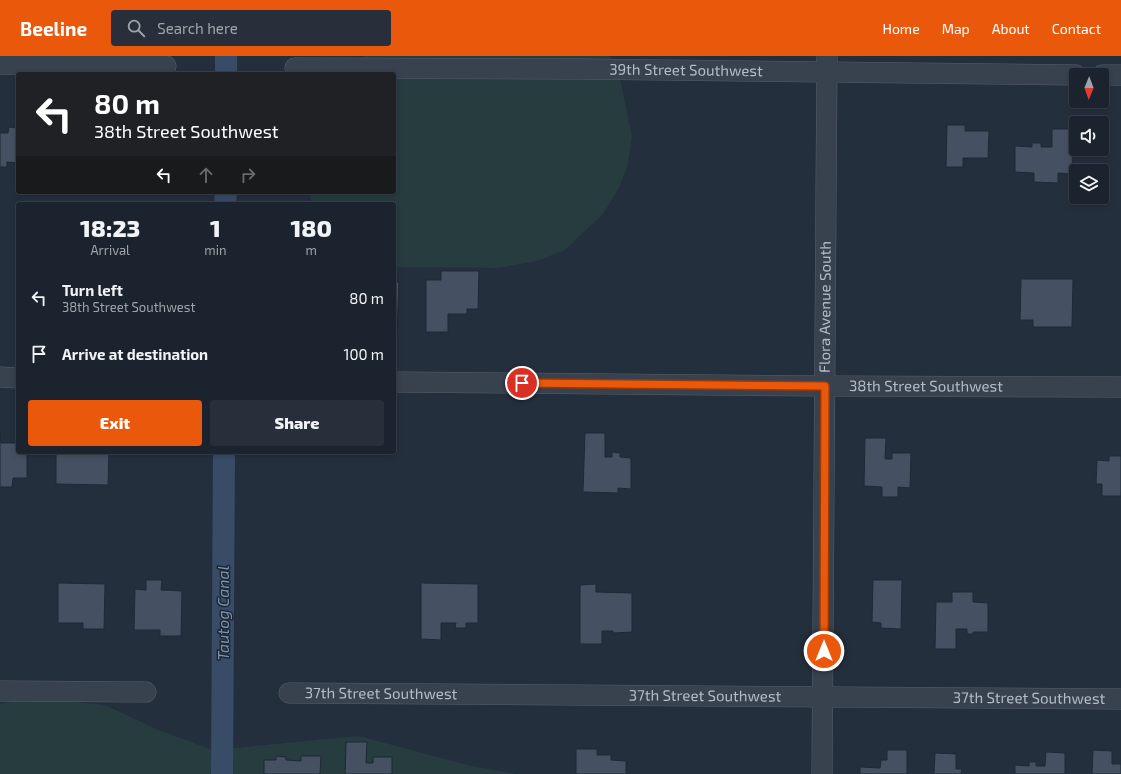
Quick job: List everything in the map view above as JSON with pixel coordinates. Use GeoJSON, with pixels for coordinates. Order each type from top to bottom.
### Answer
{"type":"FeatureCollection","features":[{"type":"Feature","properties":{"kind":"street"},"geometry":{"type":"LineString","coordinates":[[0,64],[166,66]]}},
{"type":"Feature","properties":{"kind":"street","name":"39th Street Southwest"},"geometry":{"type":"LineString","coordinates":[[295,68],[578,69],[827,64],[1069,75]]}},
{"type":"Feature","properties":{"kind":"street","name":"Flora Avenue South"},"geometry":{"type":"LineString","coordinates":[[822,774],[824,698],[827,64]]}},
{"type":"Feature","properties":{"kind":"street"},"geometry":{"type":"LineString","coordinates":[[1109,75],[1121,75]]}},
{"type":"Feature","properties":{"kind":"street"},"geometry":{"type":"LineString","coordinates":[[0,377],[16,378]]}},
{"type":"Feature","properties":{"kind":"street","name":"38th Street Southwest"},"geometry":{"type":"LineString","coordinates":[[396,382],[1121,387]]}},
{"type":"Feature","properties":{"kind":"street"},"geometry":{"type":"LineString","coordinates":[[0,691],[146,692]]}},
{"type":"Feature","properties":{"kind":"street","name":"37th Street Southwest"},"geometry":{"type":"LineString","coordinates":[[289,693],[1121,699]]}},
{"type":"Feature","properties":{"kind":"green space"},"geometry":{"type":"Polygon","coordinates":[[[364,56],[609,56],[618,69],[632,136],[628,164],[619,188],[603,214],[565,250],[537,261],[499,268],[396,267],[396,202],[312,202],[309,194],[396,194],[396,72],[380,72],[351,68],[364,56]]]}},
{"type":"Feature","properties":{"kind":"green space"},"geometry":{"type":"Polygon","coordinates":[[[47,699],[105,705],[156,729],[213,750],[359,736],[471,766],[517,774],[0,774],[0,704],[17,700],[47,699]]]}},
{"type":"Feature","properties":{"kind":"building"},"geometry":{"type":"Polygon","coordinates":[[[947,125],[965,125],[965,131],[989,131],[988,158],[963,158],[963,167],[946,167],[947,125]]]}},
{"type":"Feature","properties":{"kind":"building"},"geometry":{"type":"Polygon","coordinates":[[[9,127],[16,128],[16,163],[7,162],[7,167],[0,167],[0,133],[8,133],[9,127]]]}},
{"type":"Feature","properties":{"kind":"building"},"geometry":{"type":"Polygon","coordinates":[[[1052,129],[1069,129],[1069,156],[1072,156],[1072,164],[1069,164],[1069,174],[1058,173],[1058,183],[1034,182],[1034,173],[1015,172],[1015,146],[1032,147],[1032,143],[1041,143],[1041,147],[1052,147],[1052,129]]]}},
{"type":"Feature","properties":{"kind":"building"},"geometry":{"type":"Polygon","coordinates":[[[441,271],[479,271],[478,309],[467,309],[467,314],[448,314],[448,332],[426,332],[426,280],[441,280],[441,271]]]}},
{"type":"Feature","properties":{"kind":"building"},"geometry":{"type":"Polygon","coordinates":[[[1021,279],[1073,279],[1072,327],[1033,327],[1033,320],[1020,320],[1021,279]]]}},
{"type":"Feature","properties":{"kind":"building"},"geometry":{"type":"Polygon","coordinates":[[[396,282],[399,282],[397,334],[396,282]]]}},
{"type":"Feature","properties":{"kind":"building"},"geometry":{"type":"Polygon","coordinates":[[[0,433],[1,443],[16,443],[16,454],[27,454],[27,478],[13,478],[12,487],[0,487],[0,433]]]}},
{"type":"Feature","properties":{"kind":"building"},"geometry":{"type":"Polygon","coordinates":[[[585,433],[605,433],[605,457],[612,457],[612,452],[620,453],[620,457],[631,458],[631,489],[618,488],[618,493],[583,492],[585,433]]]}},
{"type":"Feature","properties":{"kind":"building"},"geometry":{"type":"Polygon","coordinates":[[[865,438],[886,438],[885,459],[892,459],[892,453],[911,453],[910,488],[898,487],[898,497],[882,497],[882,487],[864,486],[865,438]]]}},
{"type":"Feature","properties":{"kind":"building"},"geometry":{"type":"Polygon","coordinates":[[[56,454],[109,454],[108,485],[56,484],[56,454]]]}},
{"type":"Feature","properties":{"kind":"building"},"geometry":{"type":"Polygon","coordinates":[[[1109,456],[1121,456],[1121,496],[1102,496],[1102,484],[1096,484],[1097,460],[1109,461],[1109,456]]]}},
{"type":"Feature","properties":{"kind":"building"},"geometry":{"type":"Polygon","coordinates":[[[146,580],[162,580],[161,590],[182,591],[181,636],[160,636],[160,630],[134,630],[135,589],[146,590],[146,580]]]}},
{"type":"Feature","properties":{"kind":"building"},"geometry":{"type":"Polygon","coordinates":[[[873,580],[902,580],[901,629],[881,628],[881,623],[872,622],[873,580]]]}},
{"type":"Feature","properties":{"kind":"building"},"geometry":{"type":"Polygon","coordinates":[[[58,583],[105,584],[104,629],[83,629],[83,623],[58,623],[58,583]]]}},
{"type":"Feature","properties":{"kind":"building"},"geometry":{"type":"Polygon","coordinates":[[[421,583],[478,584],[478,623],[466,623],[466,628],[455,628],[456,623],[441,623],[441,640],[421,639],[421,583]]]}},
{"type":"Feature","properties":{"kind":"building"},"geometry":{"type":"Polygon","coordinates":[[[596,584],[596,592],[632,593],[632,632],[613,633],[613,631],[602,631],[602,644],[580,644],[580,585],[596,584]]]}},
{"type":"Feature","properties":{"kind":"building"},"geometry":{"type":"Polygon","coordinates":[[[952,592],[973,592],[973,602],[988,603],[988,632],[973,632],[973,634],[967,634],[967,629],[956,629],[956,649],[935,649],[936,602],[952,602],[952,592]]]}},
{"type":"Feature","properties":{"kind":"building"},"geometry":{"type":"Polygon","coordinates":[[[346,742],[367,742],[366,763],[373,763],[373,757],[392,757],[392,774],[345,774],[346,742]]]}},
{"type":"Feature","properties":{"kind":"building"},"geometry":{"type":"Polygon","coordinates":[[[576,749],[597,749],[597,755],[611,755],[611,760],[626,761],[626,774],[576,774],[576,749]]]}},
{"type":"Feature","properties":{"kind":"building"},"geometry":{"type":"Polygon","coordinates":[[[887,750],[907,750],[907,774],[860,774],[860,767],[880,768],[881,760],[887,760],[887,750]]]}},
{"type":"Feature","properties":{"kind":"building"},"geometry":{"type":"Polygon","coordinates":[[[1093,750],[1112,751],[1112,764],[1121,764],[1121,774],[1092,774],[1093,750]]]}},
{"type":"Feature","properties":{"kind":"building"},"geometry":{"type":"Polygon","coordinates":[[[1046,752],[1065,753],[1065,774],[1015,774],[1015,765],[1029,766],[1029,762],[1036,762],[1036,766],[1045,766],[1046,752]]]}},
{"type":"Feature","properties":{"kind":"building"},"geometry":{"type":"Polygon","coordinates":[[[935,753],[956,754],[956,769],[962,769],[961,774],[934,774],[935,753]]]}},
{"type":"Feature","properties":{"kind":"building"},"geometry":{"type":"Polygon","coordinates":[[[276,756],[286,757],[286,760],[301,761],[301,756],[321,756],[320,774],[264,774],[264,760],[276,760],[276,756]]]}},
{"type":"Feature","properties":{"kind":"waterway","name":"Tautog Canal"},"geometry":{"type":"LineString","coordinates":[[226,56],[226,72]]}},
{"type":"Feature","properties":{"kind":"waterway","name":"Tautog Canal"},"geometry":{"type":"LineString","coordinates":[[225,202],[226,194]]}},
{"type":"Feature","properties":{"kind":"waterway","name":"Tautog Canal"},"geometry":{"type":"LineString","coordinates":[[222,774],[224,454]]}},
{"type":"Feature","properties":{"kind":"route"},"geometry":{"type":"LineString","coordinates":[[522,383],[825,386],[824,651]]}}]}
